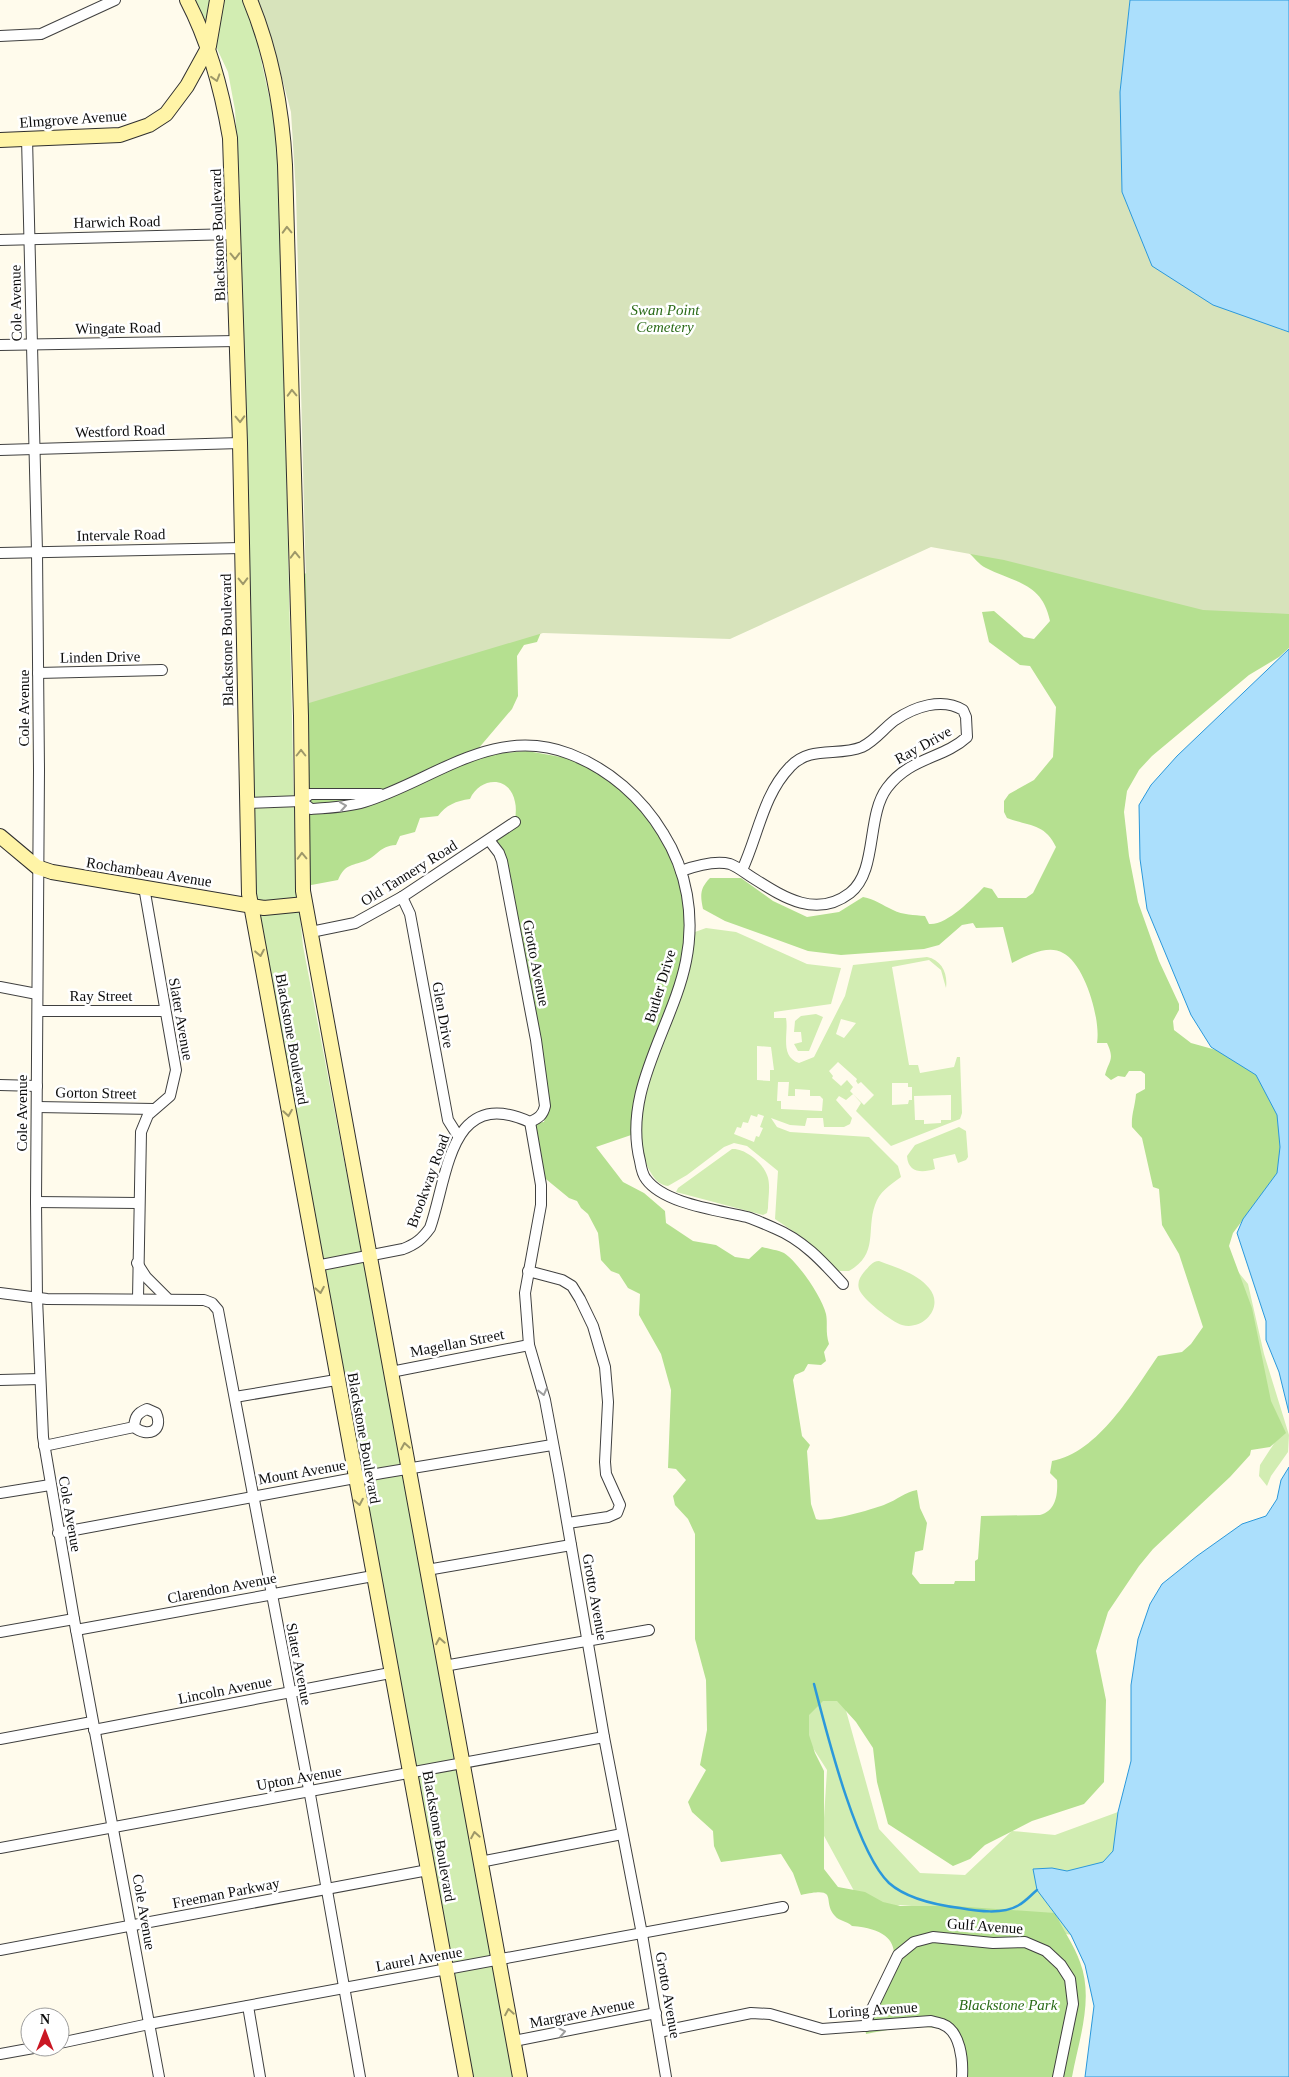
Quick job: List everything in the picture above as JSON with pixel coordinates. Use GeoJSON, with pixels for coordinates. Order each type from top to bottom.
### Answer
{"type":"FeatureCollection","features":[{"type":"Feature","properties":{"kind":"main road","name":"Blackstone Boulevard"},"geometry":{"type":"LineString","coordinates":[[187,0],[196,18],[207,49],[222,100],[230,138],[235,234],[247,803],[251,906],[336,1380],[390,1673],[448,1970],[466,2077]]}},
{"type":"Feature","properties":{"kind":"main road","name":"Elmgrove Avenue"},"geometry":{"type":"LineString","coordinates":[[0,140],[120,135],[149,125],[166,114],[182,93],[207,49],[217,0]]}},
{"type":"Feature","properties":{"kind":"main road"},"geometry":{"type":"LineString","coordinates":[[250,0],[273,69],[283,126],[305,904],[520,2077]]}},
{"type":"Feature","properties":{"kind":"main road","name":"Rochambeau Avenue"},"geometry":{"type":"LineString","coordinates":[[0,836],[37,866],[60,874],[264,908],[305,904]]}},
{"type":"Feature","properties":{"kind":"street"},"geometry":{"type":"LineString","coordinates":[[0,36],[41,34],[115,0]]}},
{"type":"Feature","properties":{"kind":"street","name":"Cole Avenue"},"geometry":{"type":"LineString","coordinates":[[27,138],[37,552],[37,1298],[44,1446],[93,1726],[159,2077]]}},
{"type":"Feature","properties":{"kind":"street","name":"Harwich Road"},"geometry":{"type":"LineString","coordinates":[[0,240],[235,234]]}},
{"type":"Feature","properties":{"kind":"street","name":"Wingate Road"},"geometry":{"type":"LineString","coordinates":[[0,345],[237,341]]}},
{"type":"Feature","properties":{"kind":"street","name":"Westford Road"},"geometry":{"type":"LineString","coordinates":[[0,450],[240,443]]}},
{"type":"Feature","properties":{"kind":"street","name":"Intervale Road"},"geometry":{"type":"LineString","coordinates":[[0,553],[242,548]]}},
{"type":"Feature","properties":{"kind":"street","name":"Linden Drive"},"geometry":{"type":"LineString","coordinates":[[38,673],[162,670]]}},
{"type":"Feature","properties":{"kind":"street","name":"Ray Drive"},"geometry":{"type":"LineString","coordinates":[[681,871],[700,865],[725,864],[742,870],[790,900],[804,905],[831,904],[850,894],[860,883],[871,845],[878,806],[886,789],[899,774],[914,763],[967,737],[966,717],[963,710],[944,703],[927,705],[894,720],[863,746],[820,751],[797,760],[782,776],[770,795],[742,870]]}},
{"type":"Feature","properties":{"kind":"street","name":"Butler Drive"},"geometry":{"type":"LineString","coordinates":[[301,801],[310,809],[363,803],[463,758],[481,752],[515,747],[555,749],[581,759],[618,781],[637,798],[658,823],[669,842],[681,871],[689,912],[688,948],[682,976],[643,1087],[636,1145],[646,1179],[666,1194],[690,1204],[750,1218],[787,1234],[804,1244],[843,1284]]}},
{"type":"Feature","properties":{"kind":"street","name":"Butler Drive"},"geometry":{"type":"LineString","coordinates":[[247,803],[301,801],[310,794],[386,794]]}},
{"type":"Feature","properties":{"kind":"street","name":"Old Tannery Road"},"geometry":{"type":"LineString","coordinates":[[311,932],[356,923],[402,897],[515,822]]}},
{"type":"Feature","properties":{"kind":"street","name":"Grotto Avenue"},"geometry":{"type":"LineString","coordinates":[[489,840],[499,853],[502,861],[544,1096],[544,1112],[539,1118],[530,1122],[542,1185],[541,1205],[524,1292],[529,1345],[545,1400],[604,1737],[642,1934],[666,2077]]}},
{"type":"Feature","properties":{"kind":"street","name":"Slater Avenue"},"geometry":{"type":"LineString","coordinates":[[144,887],[176,1070],[175,1080],[168,1100],[154,1109],[143,1122],[140,1138],[138,1299],[204,1300],[212,1303],[218,1310],[254,1496],[289,1694],[309,1791],[360,2077]]}},
{"type":"Feature","properties":{"kind":"street","name":"Glen Drive"},"geometry":{"type":"LineString","coordinates":[[402,897],[410,914],[448,1120],[458,1136]]}},
{"type":"Feature","properties":{"kind":"street"},"geometry":{"type":"LineString","coordinates":[[0,987],[37,994]]}},
{"type":"Feature","properties":{"kind":"street","name":"Ray Street"},"geometry":{"type":"LineString","coordinates":[[38,1011],[165,1011]]}},
{"type":"Feature","properties":{"kind":"street"},"geometry":{"type":"LineString","coordinates":[[0,1085],[37,1086]]}},
{"type":"Feature","properties":{"kind":"street","name":"Gorton Street"},"geometry":{"type":"LineString","coordinates":[[37,1107],[154,1109]]}},
{"type":"Feature","properties":{"kind":"street","name":"Brookway Road"},"geometry":{"type":"LineString","coordinates":[[316,1266],[403,1249],[422,1239],[434,1216],[452,1149],[458,1136],[467,1126],[480,1118],[496,1114],[517,1116],[530,1122]]}},
{"type":"Feature","properties":{"kind":"street"},"geometry":{"type":"LineString","coordinates":[[36,1202],[138,1203]]}},
{"type":"Feature","properties":{"kind":"street"},"geometry":{"type":"LineString","coordinates":[[137,1263],[146,1277],[167,1298]]}},
{"type":"Feature","properties":{"kind":"street"},"geometry":{"type":"LineString","coordinates":[[528,1271],[562,1280],[572,1286],[593,1326],[605,1367],[608,1402],[604,1462],[606,1474],[620,1505],[617,1512],[608,1517],[568,1523]]}},
{"type":"Feature","properties":{"kind":"street"},"geometry":{"type":"LineString","coordinates":[[0,1293],[37,1298],[138,1299]]}},
{"type":"Feature","properties":{"kind":"street","name":"Magellan Street"},"geometry":{"type":"LineString","coordinates":[[391,1372],[529,1345]]}},
{"type":"Feature","properties":{"kind":"street"},"geometry":{"type":"LineString","coordinates":[[0,1380],[40,1379]]}},
{"type":"Feature","properties":{"kind":"street"},"geometry":{"type":"LineString","coordinates":[[235,1397],[336,1380]]}},
{"type":"Feature","properties":{"kind":"street"},"geometry":{"type":"LineString","coordinates":[[44,1446],[134,1428]]}},
{"type":"Feature","properties":{"kind":"street","name":"Mount Avenue"},"geometry":{"type":"LineString","coordinates":[[58,1533],[409,1468],[552,1445]]}},
{"type":"Feature","properties":{"kind":"street"},"geometry":{"type":"LineString","coordinates":[[0,1493],[50,1485]]}},
{"type":"Feature","properties":{"kind":"street"},"geometry":{"type":"LineString","coordinates":[[427,1570],[571,1545]]}},
{"type":"Feature","properties":{"kind":"street","name":"Clarendon Avenue"},"geometry":{"type":"LineString","coordinates":[[76,1630],[373,1576]]}},
{"type":"Feature","properties":{"kind":"street"},"geometry":{"type":"LineString","coordinates":[[0,1632],[74,1619]]}},
{"type":"Feature","properties":{"kind":"street"},"geometry":{"type":"LineString","coordinates":[[444,1666],[649,1630]]}},
{"type":"Feature","properties":{"kind":"street","name":"Lincoln Avenue"},"geometry":{"type":"LineString","coordinates":[[0,1739],[289,1694],[390,1673]]}},
{"type":"Feature","properties":{"kind":"street","name":"Upton Avenue"},"geometry":{"type":"LineString","coordinates":[[0,1848],[604,1737]]}},
{"type":"Feature","properties":{"kind":"street"},"geometry":{"type":"LineString","coordinates":[[480,1862],[622,1834]]}},
{"type":"Feature","properties":{"kind":"street","name":"Freeman Parkway"},"geometry":{"type":"LineString","coordinates":[[0,1950],[428,1870]]}},
{"type":"Feature","properties":{"kind":"street","name":"Laurel Avenue"},"geometry":{"type":"LineString","coordinates":[[70,2041],[149,2024],[500,1961],[784,1907]]}},
{"type":"Feature","properties":{"kind":"street","name":"Gulf Avenue"},"geometry":{"type":"LineString","coordinates":[[866,2026],[898,1955],[914,1942],[933,1937],[993,1943],[1025,1942],[1046,1951],[1061,1965],[1070,1979],[1073,2004],[1058,2077]]}},
{"type":"Feature","properties":{"kind":"street"},"geometry":{"type":"LineString","coordinates":[[248,2006],[260,2077]]}},
{"type":"Feature","properties":{"kind":"street","name":"Margrave Avenue"},"geometry":{"type":"LineString","coordinates":[[514,2041],[656,2013]]}},
{"type":"Feature","properties":{"kind":"street","name":"Loring Avenue"},"geometry":{"type":"LineString","coordinates":[[659,2032],[750,2013],[770,2014],[822,2029],[931,2020],[944,2024],[953,2033],[958,2042],[962,2055],[962,2077]]}},
{"type":"Feature","properties":{"kind":"street"},"geometry":{"type":"LineString","coordinates":[[0,2054],[20,2050]]}},
{"type":"Feature","properties":{"kind":"green space"},"geometry":{"type":"Polygon","coordinates":[[[194,0],[244,0],[252,19],[275,123],[280,202],[294,805],[297,888],[303,946],[392,1410],[453,1753],[477,1862],[494,1977],[513,2077],[472,2077],[256,892],[241,339],[240,193],[235,110],[228,72],[194,0]]]}},
{"type":"Feature","properties":{"kind":"green space","name":"Swan Point Cemetery"},"geometry":{"type":"Polygon","coordinates":[[[253,0],[1130,0],[1120,92],[1122,192],[1279,329],[1289,332],[1289,614],[1203,610],[1004,560],[931,547],[730,639],[543,633],[309,703],[296,193],[291,112],[278,63],[253,0]]]}},
{"type":"Feature","properties":{"kind":"green space","name":"Blackstone Park"},"geometry":{"type":"Polygon","coordinates":[[[690,467],[732,485],[740,486],[761,482],[819,513],[857,515],[871,510],[888,512],[915,530],[948,529],[990,548],[1017,555],[1053,569],[1093,576],[1115,584],[1150,592],[1227,602],[1241,597],[1257,583],[1289,500],[1289,648],[1279,657],[1249,675],[1152,756],[1139,770],[1127,791],[1124,812],[1129,856],[1138,902],[1159,961],[1179,1004],[1179,1010],[1173,1021],[1174,1030],[1191,1043],[1227,1053],[1253,1070],[1265,1082],[1281,1105],[1289,1132],[1289,1178],[1248,1213],[1233,1233],[1229,1246],[1252,1308],[1271,1401],[1286,1433],[1270,1447],[1251,1450],[1250,1455],[1230,1477],[1153,1549],[1139,1566],[1108,1612],[1096,1651],[1106,1700],[1104,1782],[1084,1804],[1032,1821],[985,1845],[970,1859],[953,1866],[888,1824],[877,1782],[873,1748],[856,1722],[837,1701],[823,1701],[809,1715],[809,1735],[824,1771],[824,1869],[838,1887],[865,1892],[883,1902],[900,1906],[953,1906],[1055,1913],[1078,1956],[1086,1990],[1084,2019],[1072,2077],[968,2077],[966,2055],[963,2047],[953,2034],[946,2030],[917,2027],[866,2034],[865,2027],[889,1978],[893,1963],[894,1950],[888,1938],[875,1930],[852,1926],[837,1918],[831,1910],[826,1894],[821,1892],[801,1895],[793,1873],[781,1854],[721,1862],[714,1846],[713,1831],[692,1812],[688,1802],[706,1770],[700,1765],[707,1730],[706,1680],[695,1639],[695,1534],[688,1519],[675,1505],[673,1496],[686,1480],[676,1469],[668,1468],[671,1390],[661,1354],[639,1315],[640,1294],[628,1288],[619,1274],[611,1271],[601,1260],[598,1233],[588,1214],[577,1201],[569,1198],[541,1175],[532,1123],[544,1122],[547,1109],[509,874],[502,857],[492,842],[514,827],[516,808],[512,793],[501,783],[487,783],[481,786],[470,799],[452,804],[438,816],[420,818],[415,832],[400,836],[396,845],[386,847],[369,859],[349,866],[343,871],[338,880],[306,886],[305,884],[302,815],[306,814],[306,795],[301,793],[297,574],[361,570],[419,571],[434,576],[499,570],[513,571],[537,552],[549,546],[566,545],[580,562],[578,571],[549,613],[537,642],[524,645],[517,656],[518,696],[512,709],[472,756],[527,751],[578,760],[620,785],[638,799],[658,822],[680,863],[691,906],[688,952],[682,979],[651,1067],[637,1133],[596,1147],[623,1182],[644,1193],[665,1211],[666,1223],[693,1241],[716,1245],[735,1257],[749,1259],[762,1247],[782,1252],[796,1264],[815,1290],[826,1314],[829,1344],[824,1352],[826,1361],[821,1365],[808,1364],[804,1371],[795,1375],[793,1380],[802,1436],[810,1445],[807,1451],[811,1504],[816,1519],[829,1519],[872,1509],[917,1490],[920,1508],[927,1523],[923,1550],[915,1552],[912,1574],[920,1584],[954,1584],[955,1581],[975,1581],[975,1561],[978,1559],[981,1516],[1040,1515],[1050,1510],[1055,1501],[1057,1491],[1057,1480],[1050,1473],[1052,1461],[1069,1455],[1085,1446],[1099,1434],[1113,1419],[1158,1356],[1182,1352],[1191,1344],[1203,1327],[1179,1254],[1162,1225],[1159,1189],[1153,1187],[1142,1138],[1132,1127],[1136,1094],[1145,1089],[1145,1074],[1141,1071],[1129,1071],[1125,1077],[1118,1076],[1111,1080],[1105,1075],[1111,1053],[1107,1043],[1097,1043],[1098,1033],[1094,1007],[1078,968],[1063,953],[1051,950],[1037,952],[1012,963],[1003,927],[976,928],[973,923],[962,925],[939,945],[924,949],[841,955],[808,951],[725,921],[703,909],[701,896],[704,885],[710,878],[741,878],[773,901],[807,917],[839,912],[863,897],[901,913],[925,916],[929,924],[943,921],[951,916],[966,905],[984,887],[992,889],[998,898],[1026,898],[1033,893],[1056,847],[1047,833],[1041,829],[1007,818],[1004,812],[1004,801],[1009,794],[1034,780],[1053,757],[1056,707],[1030,666],[1020,665],[989,642],[982,612],[994,611],[1024,637],[1034,639],[1050,621],[1046,608],[1041,598],[1034,591],[1017,581],[986,568],[965,550],[946,544],[931,542],[915,543],[885,564],[873,542],[860,543],[842,554],[830,556],[824,549],[818,534],[795,532],[780,520],[772,518],[767,525],[775,536],[663,511],[661,483],[673,474],[690,467]]]}},
{"type":"Feature","properties":{"kind":"green space"},"geometry":{"type":"Polygon","coordinates":[[[706,928],[736,932],[807,964],[841,968],[831,1004],[774,1012],[774,1018],[786,1018],[787,1050],[793,1060],[799,1063],[814,1057],[845,996],[853,965],[927,957],[937,961],[943,968],[946,988],[941,970],[929,960],[892,967],[909,1065],[918,1065],[920,1073],[954,1067],[957,1057],[960,1057],[962,1113],[960,1119],[891,1146],[856,1111],[861,1103],[853,1094],[846,1100],[839,1096],[836,1100],[852,1118],[850,1124],[844,1127],[824,1127],[823,1118],[807,1118],[805,1126],[790,1125],[771,1118],[777,1127],[790,1132],[869,1137],[898,1166],[901,1177],[882,1193],[875,1205],[868,1249],[858,1264],[849,1271],[838,1271],[803,1238],[775,1219],[778,1171],[747,1146],[734,1143],[724,1147],[687,1175],[668,1186],[658,1182],[651,1173],[643,1152],[641,1128],[645,1102],[661,1048],[688,977],[695,932],[706,928]],[[841,1019],[836,1034],[844,1038],[856,1023],[841,1019]],[[757,1046],[757,1080],[770,1081],[770,1070],[774,1070],[771,1047],[757,1046]],[[838,1062],[829,1071],[833,1076],[832,1078],[841,1086],[847,1080],[853,1087],[850,1091],[864,1105],[874,1095],[861,1082],[858,1084],[857,1079],[838,1062]],[[778,1082],[777,1101],[781,1101],[781,1109],[822,1111],[823,1099],[820,1096],[810,1096],[810,1090],[795,1089],[795,1096],[788,1096],[789,1082],[778,1082]],[[892,1083],[892,1105],[908,1104],[909,1100],[912,1100],[912,1087],[908,1087],[908,1083],[892,1083]],[[951,1095],[914,1096],[915,1120],[924,1120],[924,1124],[941,1123],[941,1120],[951,1120],[951,1095]],[[758,1114],[757,1117],[751,1115],[748,1123],[743,1122],[741,1128],[737,1127],[734,1134],[754,1142],[756,1136],[759,1137],[763,1128],[760,1127],[764,1116],[758,1114]]]}},
{"type":"Feature","properties":{"kind":"green space"},"geometry":{"type":"Polygon","coordinates":[[[816,1014],[823,1017],[809,1051],[798,1051],[794,1044],[802,1042],[801,1032],[794,1032],[795,1021],[801,1016],[816,1014]]]}},
{"type":"Feature","properties":{"kind":"green space"},"geometry":{"type":"Polygon","coordinates":[[[959,1127],[966,1131],[968,1157],[966,1160],[958,1163],[955,1154],[933,1159],[935,1169],[921,1171],[910,1166],[907,1156],[915,1145],[959,1127]]]}},
{"type":"Feature","properties":{"kind":"green space"},"geometry":{"type":"Polygon","coordinates":[[[732,1149],[748,1154],[758,1161],[765,1170],[769,1187],[767,1213],[763,1215],[676,1192],[678,1188],[732,1149]]]}},
{"type":"Feature","properties":{"kind":"green space"},"geometry":{"type":"Polygon","coordinates":[[[1224,1236],[1235,1268],[1248,1284],[1264,1354],[1289,1435],[1288,1452],[1271,1476],[1267,1486],[1259,1476],[1260,1465],[1275,1442],[1225,1262],[1224,1236]]]}},
{"type":"Feature","properties":{"kind":"green space"},"geometry":{"type":"Polygon","coordinates":[[[879,1261],[913,1275],[929,1288],[933,1295],[933,1310],[924,1321],[910,1326],[897,1323],[878,1310],[861,1293],[858,1286],[860,1278],[874,1262],[879,1261]]]}},
{"type":"Feature","properties":{"kind":"green space"},"geometry":{"type":"Polygon","coordinates":[[[835,1671],[879,1829],[920,1873],[965,1875],[1012,1831],[1055,1835],[1118,1812],[1113,1851],[1085,1965],[1071,1935],[935,1908],[900,1905],[884,1910],[859,1900],[823,1834],[827,1770],[792,1715],[835,1671]]]}},
{"type":"Feature","properties":{"kind":"water"},"geometry":{"type":"Polygon","coordinates":[[[1130,0],[1289,0],[1289,332],[1213,305],[1152,266],[1122,192],[1120,92],[1130,0]]]}},
{"type":"Feature","properties":{"kind":"water"},"geometry":{"type":"Polygon","coordinates":[[[1289,649],[1289,1413],[1279,1372],[1266,1340],[1266,1321],[1237,1233],[1243,1219],[1277,1173],[1280,1147],[1277,1115],[1256,1075],[1211,1047],[1191,1015],[1147,909],[1140,859],[1139,805],[1151,785],[1177,756],[1289,649]]]}},
{"type":"Feature","properties":{"kind":"water"},"geometry":{"type":"Polygon","coordinates":[[[1289,1467],[1289,2077],[1085,2077],[1094,2006],[1085,1965],[1071,1935],[1037,1890],[1033,1869],[1052,1868],[1067,1871],[1103,1862],[1113,1851],[1118,1812],[1131,1761],[1131,1685],[1138,1639],[1150,1604],[1162,1584],[1197,1556],[1242,1524],[1266,1516],[1277,1499],[1281,1480],[1289,1467]]]}},
{"type":"Feature","properties":{"kind":"waterway"},"geometry":{"type":"LineString","coordinates":[[814,1684],[834,1759],[854,1819],[877,1867],[889,1883],[896,1889],[922,1900],[982,1911],[998,1911],[1013,1908],[1024,1902],[1037,1890]]}}]}
